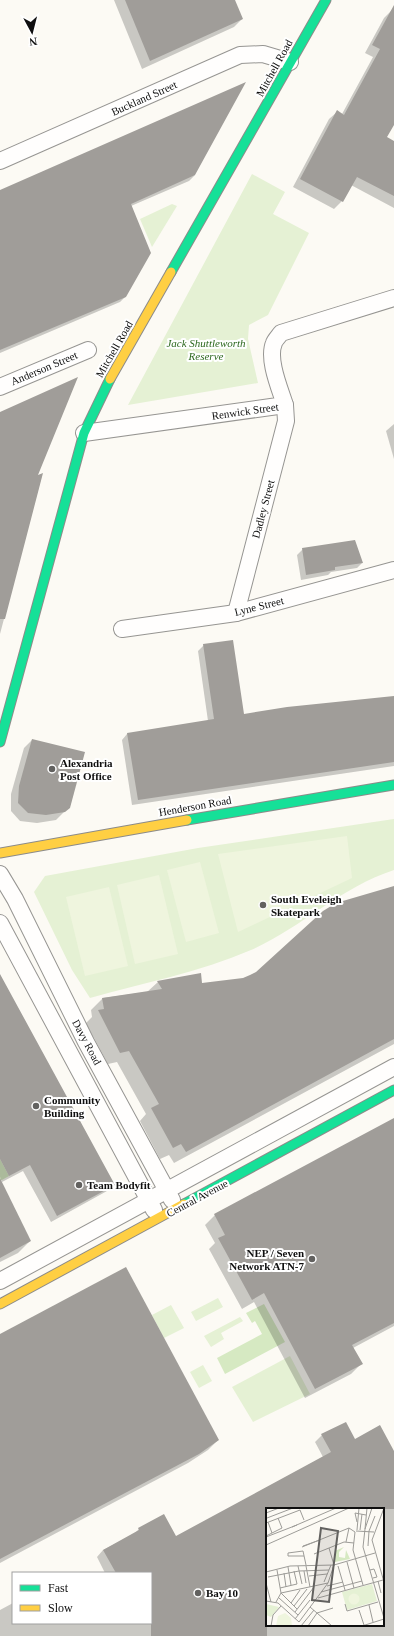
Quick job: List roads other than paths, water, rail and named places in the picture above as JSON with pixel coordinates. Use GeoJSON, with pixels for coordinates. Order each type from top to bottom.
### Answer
{"type":"FeatureCollection","features":[{"type":"Feature","properties":{"kind":"street","name":"Mitchell Road"},"geometry":{"type":"LineString","coordinates":[[0,742],[84,433],[111,378],[326,0]]}},
{"type":"Feature","properties":{"kind":"street","name":"Buckland Street"},"geometry":{"type":"LineString","coordinates":[[0,161],[240,55],[257,53],[290,62]]}},
{"type":"Feature","properties":{"kind":"street"},"geometry":{"type":"LineString","coordinates":[[389,300],[394,285]]}},
{"type":"Feature","properties":{"kind":"street","name":"Renwick Street"},"geometry":{"type":"LineString","coordinates":[[84,433],[285,405],[272,363],[274,343],[282,333],[389,300]]}},
{"type":"Feature","properties":{"kind":"street","name":"Anderson Street"},"geometry":{"type":"LineString","coordinates":[[0,387],[88,350]]}},
{"type":"Feature","properties":{"kind":"street","name":"Dadley Street"},"geometry":{"type":"LineString","coordinates":[[236,613],[286,421],[285,405]]}},
{"type":"Feature","properties":{"kind":"street","name":"Lyne Street"},"geometry":{"type":"LineString","coordinates":[[122,629],[236,613],[394,570]]}},
{"type":"Feature","properties":{"kind":"street","name":"Henderson Road"},"geometry":{"type":"LineString","coordinates":[[0,853],[394,785]]}},
{"type":"Feature","properties":{"kind":"street","name":"Davy Road"},"geometry":{"type":"LineString","coordinates":[[0,874],[15,899],[86,1042],[177,1209]]}},
{"type":"Feature","properties":{"kind":"street","name":"Davy Road"},"geometry":{"type":"LineString","coordinates":[[0,923],[158,1219]]}},
{"type":"Feature","properties":{"kind":"street"},"geometry":{"type":"LineString","coordinates":[[69,1051],[86,1042]]}},
{"type":"Feature","properties":{"kind":"street","name":"Central Avenue"},"geometry":{"type":"LineString","coordinates":[[0,1281],[394,1067]]}},
{"type":"Feature","properties":{"kind":"street","name":"Central Avenue"},"geometry":{"type":"LineString","coordinates":[[0,1304],[394,1090]]}},
{"type":"Feature","properties":{"kind":"place","name":"Alexandria Post Office"},"geometry":{"type":"Point","coordinates":[52,769]}},
{"type":"Feature","properties":{"kind":"place","name":"South Eveleigh Skatepark"},"geometry":{"type":"Point","coordinates":[263,905]}},
{"type":"Feature","properties":{"kind":"place","name":"Community Building"},"geometry":{"type":"Point","coordinates":[36,1106]}},
{"type":"Feature","properties":{"kind":"place","name":"Team Bodyfit"},"geometry":{"type":"Point","coordinates":[79,1185]}},
{"type":"Feature","properties":{"kind":"place","name":"NEP / Seven Network ATN-7"},"geometry":{"type":"Point","coordinates":[312,1259]}},
{"type":"Feature","properties":{"kind":"place","name":"Bay 10"},"geometry":{"type":"Point","coordinates":[198,1593]}},
{"type":"Feature","properties":{"kind":"park label","name":"Jack Shuttleworth Reserve"},"geometry":{"type":"Point","coordinates":[206,349]}}]}
